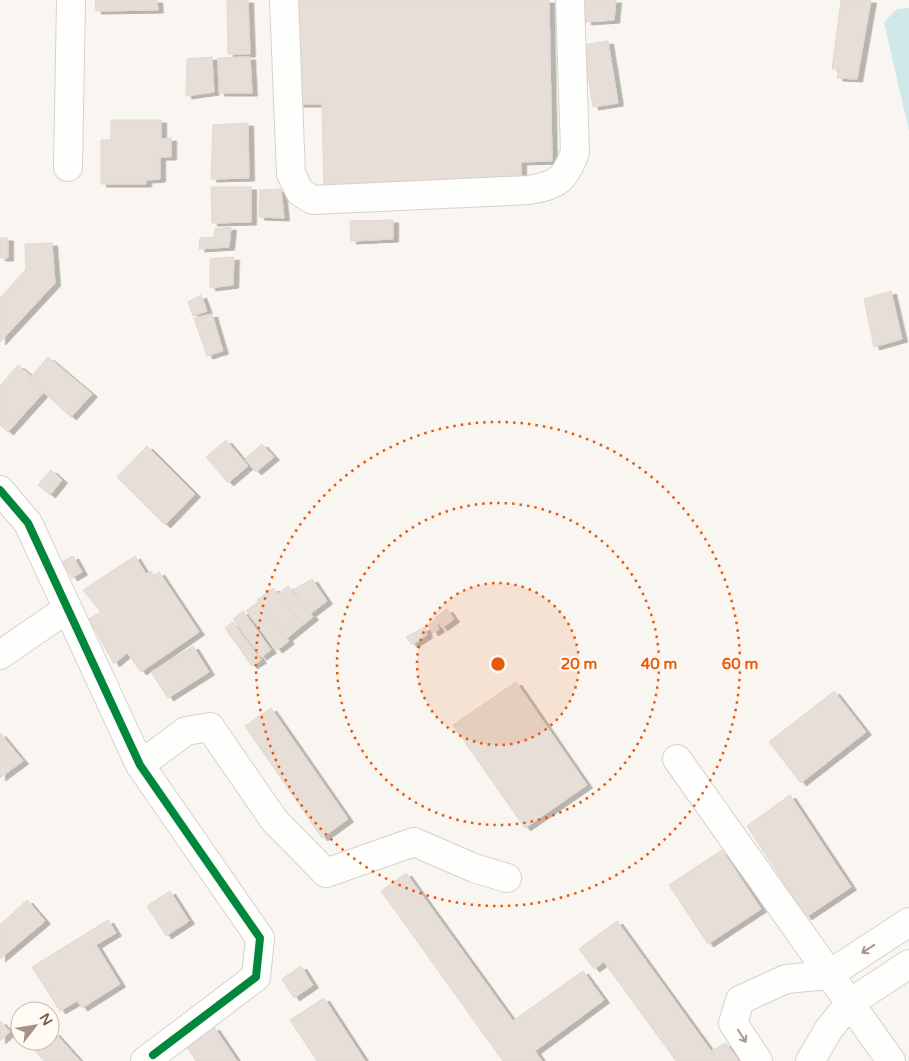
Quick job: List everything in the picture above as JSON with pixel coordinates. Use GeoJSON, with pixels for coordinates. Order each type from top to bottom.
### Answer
{"type":"FeatureCollection","features":[{"type":"Feature","properties":{"kind":"street"},"geometry":{"type":"LineString","coordinates":[[68,167],[71,0]]}},
{"type":"Feature","properties":{"kind":"street"},"geometry":{"type":"LineString","coordinates":[[284,0],[291,174],[300,192],[313,200],[529,190],[547,187],[567,174],[575,152],[570,0]]}},
{"type":"Feature","properties":{"kind":"street"},"geometry":{"type":"LineString","coordinates":[[0,490],[28,523],[140,765],[260,938],[256,976],[152,1059]]}},
{"type":"Feature","properties":{"kind":"street"},"geometry":{"type":"LineString","coordinates":[[0,655],[67,609]]}},
{"type":"Feature","properties":{"kind":"street"},"geometry":{"type":"LineString","coordinates":[[140,765],[186,731],[210,727],[274,820],[326,873],[414,842],[474,868],[507,878]]}},
{"type":"Feature","properties":{"kind":"street"},"geometry":{"type":"LineString","coordinates":[[677,759],[828,975],[850,1002],[891,1061]]}},
{"type":"Feature","properties":{"kind":"street"},"geometry":{"type":"LineString","coordinates":[[758,1061],[734,1023],[740,1000],[786,979],[828,975],[909,922]]}},
{"type":"Feature","properties":{"kind":"street"},"geometry":{"type":"LineString","coordinates":[[810,1061],[829,1029],[850,1002],[909,964]]}},
{"type":"Feature","properties":{"kind":"water"},"geometry":{"type":"Polygon","coordinates":[[[909,8],[909,131],[884,22],[897,9],[909,8]]]}},
{"type":"Feature","properties":{"kind":"building"},"geometry":{"type":"Polygon","coordinates":[[[95,0],[157,0],[158,10],[96,11],[95,0]]]}},
{"type":"Feature","properties":{"kind":"building"},"geometry":{"type":"Polygon","coordinates":[[[227,0],[248,0],[250,54],[228,54],[227,0]]]}},
{"type":"Feature","properties":{"kind":"building"},"geometry":{"type":"Polygon","coordinates":[[[296,0],[549,0],[552,161],[521,162],[521,178],[324,191],[322,104],[298,104],[296,0]]]}},
{"type":"Feature","properties":{"kind":"building"},"geometry":{"type":"Polygon","coordinates":[[[584,0],[616,0],[614,20],[586,22],[584,0]]]}},
{"type":"Feature","properties":{"kind":"building"},"geometry":{"type":"Polygon","coordinates":[[[841,0],[871,0],[857,79],[837,78],[839,69],[832,69],[841,0]]]}},
{"type":"Feature","properties":{"kind":"building"},"geometry":{"type":"Polygon","coordinates":[[[608,41],[618,103],[593,107],[583,45],[608,41]]]}},
{"type":"Feature","properties":{"kind":"building"},"geometry":{"type":"Polygon","coordinates":[[[212,57],[214,92],[186,96],[187,59],[212,57]]]}},
{"type":"Feature","properties":{"kind":"building"},"geometry":{"type":"Polygon","coordinates":[[[250,57],[252,93],[219,93],[218,58],[250,57]]]}},
{"type":"Feature","properties":{"kind":"building"},"geometry":{"type":"Polygon","coordinates":[[[111,120],[161,120],[161,139],[171,138],[171,157],[160,157],[160,179],[146,180],[146,184],[101,184],[101,140],[111,140],[111,120]]]}},
{"type":"Feature","properties":{"kind":"building"},"geometry":{"type":"Polygon","coordinates":[[[248,123],[249,178],[211,179],[213,125],[248,123]]]}},
{"type":"Feature","properties":{"kind":"building"},"geometry":{"type":"Polygon","coordinates":[[[211,187],[251,187],[251,222],[212,223],[211,187]]]}},
{"type":"Feature","properties":{"kind":"building"},"geometry":{"type":"Polygon","coordinates":[[[281,189],[284,218],[259,217],[260,190],[281,189]]]}},
{"type":"Feature","properties":{"kind":"building"},"geometry":{"type":"Polygon","coordinates":[[[393,220],[393,239],[351,241],[350,221],[393,220]]]}},
{"type":"Feature","properties":{"kind":"building"},"geometry":{"type":"Polygon","coordinates":[[[231,227],[229,247],[199,249],[200,238],[214,237],[215,229],[231,227]]]}},
{"type":"Feature","properties":{"kind":"building"},"geometry":{"type":"Polygon","coordinates":[[[0,238],[8,238],[8,258],[0,258],[0,238]]]}},
{"type":"Feature","properties":{"kind":"building"},"geometry":{"type":"Polygon","coordinates":[[[52,243],[55,283],[0,342],[0,298],[26,269],[25,244],[52,243]]]}},
{"type":"Feature","properties":{"kind":"building"},"geometry":{"type":"Polygon","coordinates":[[[234,257],[233,285],[210,288],[210,259],[234,257]]]}},
{"type":"Feature","properties":{"kind":"building"},"geometry":{"type":"Polygon","coordinates":[[[891,291],[902,339],[874,347],[864,299],[891,291]]]}},
{"type":"Feature","properties":{"kind":"building"},"geometry":{"type":"Polygon","coordinates":[[[201,295],[207,311],[193,316],[188,302],[201,295]]]}},
{"type":"Feature","properties":{"kind":"building"},"geometry":{"type":"Polygon","coordinates":[[[212,314],[223,351],[207,356],[194,318],[212,314]]]}},
{"type":"Feature","properties":{"kind":"building"},"geometry":{"type":"Polygon","coordinates":[[[48,357],[92,394],[71,417],[29,379],[48,357]]]}},
{"type":"Feature","properties":{"kind":"building"},"geometry":{"type":"Polygon","coordinates":[[[18,365],[29,374],[44,392],[8,432],[0,425],[0,386],[18,365]]]}},
{"type":"Feature","properties":{"kind":"building"},"geometry":{"type":"Polygon","coordinates":[[[226,440],[248,466],[228,483],[206,457],[226,440]]]}},
{"type":"Feature","properties":{"kind":"building"},"geometry":{"type":"Polygon","coordinates":[[[262,444],[274,457],[256,472],[245,459],[262,444]]]}},
{"type":"Feature","properties":{"kind":"building"},"geometry":{"type":"Polygon","coordinates":[[[147,446],[195,494],[165,525],[117,477],[147,446]]]}},
{"type":"Feature","properties":{"kind":"building"},"geometry":{"type":"Polygon","coordinates":[[[51,470],[62,480],[50,495],[38,485],[51,470]]]}},
{"type":"Feature","properties":{"kind":"building"},"geometry":{"type":"Polygon","coordinates":[[[73,556],[82,572],[72,578],[62,562],[73,556]]]}},
{"type":"Feature","properties":{"kind":"building"},"geometry":{"type":"Polygon","coordinates":[[[135,556],[146,574],[151,571],[154,576],[159,572],[199,632],[141,672],[127,653],[114,664],[89,619],[101,612],[83,590],[135,556]]]}},
{"type":"Feature","properties":{"kind":"building"},"geometry":{"type":"Polygon","coordinates":[[[312,579],[327,601],[310,614],[293,590],[312,579]]]}},
{"type":"Feature","properties":{"kind":"building"},"geometry":{"type":"Polygon","coordinates":[[[288,586],[313,617],[303,625],[278,594],[288,586]]]}},
{"type":"Feature","properties":{"kind":"building"},"geometry":{"type":"Polygon","coordinates":[[[273,588],[303,625],[287,638],[257,600],[273,588]]]}},
{"type":"Feature","properties":{"kind":"building"},"geometry":{"type":"Polygon","coordinates":[[[258,602],[289,641],[277,650],[246,611],[258,602]]]}},
{"type":"Feature","properties":{"kind":"building"},"geometry":{"type":"Polygon","coordinates":[[[447,609],[454,619],[442,628],[435,618],[447,609]]]}},
{"type":"Feature","properties":{"kind":"building"},"geometry":{"type":"Polygon","coordinates":[[[243,611],[271,650],[261,657],[233,619],[243,611]]]}},
{"type":"Feature","properties":{"kind":"building"},"geometry":{"type":"Polygon","coordinates":[[[435,620],[439,629],[433,633],[428,625],[435,620]]]}},
{"type":"Feature","properties":{"kind":"building"},"geometry":{"type":"Polygon","coordinates":[[[233,622],[261,660],[252,666],[225,628],[233,622]]]}},
{"type":"Feature","properties":{"kind":"building"},"geometry":{"type":"Polygon","coordinates":[[[425,627],[427,635],[412,645],[406,637],[425,627]]]}},
{"type":"Feature","properties":{"kind":"building"},"geometry":{"type":"Polygon","coordinates":[[[193,646],[209,672],[168,698],[151,672],[193,646]]]}},
{"type":"Feature","properties":{"kind":"building"},"geometry":{"type":"Polygon","coordinates":[[[516,682],[587,785],[525,828],[453,725],[516,682]]]}},
{"type":"Feature","properties":{"kind":"building"},"geometry":{"type":"Polygon","coordinates":[[[834,691],[866,732],[801,783],[769,742],[834,691]]]}},
{"type":"Feature","properties":{"kind":"building"},"geometry":{"type":"Polygon","coordinates":[[[271,708],[348,819],[322,838],[245,726],[271,708]]]}},
{"type":"Feature","properties":{"kind":"building"},"geometry":{"type":"Polygon","coordinates":[[[0,733],[23,761],[0,778],[0,733]]]}},
{"type":"Feature","properties":{"kind":"building"},"geometry":{"type":"Polygon","coordinates":[[[790,795],[851,887],[806,917],[747,826],[790,795]]]}},
{"type":"Feature","properties":{"kind":"building"},"geometry":{"type":"Polygon","coordinates":[[[722,850],[761,909],[708,944],[669,885],[722,850]]]}},
{"type":"Feature","properties":{"kind":"building"},"geometry":{"type":"Polygon","coordinates":[[[406,873],[513,1021],[583,971],[604,1000],[535,1051],[542,1061],[503,1061],[381,891],[406,873]]]}},
{"type":"Feature","properties":{"kind":"building"},"geometry":{"type":"Polygon","coordinates":[[[170,891],[189,921],[166,936],[147,906],[170,891]]]}},
{"type":"Feature","properties":{"kind":"building"},"geometry":{"type":"Polygon","coordinates":[[[27,900],[45,921],[0,959],[0,925],[27,900]]]}},
{"type":"Feature","properties":{"kind":"building"},"geometry":{"type":"Polygon","coordinates":[[[108,920],[116,933],[96,945],[120,984],[82,1008],[77,1001],[60,1011],[60,1001],[54,1001],[32,967],[108,920]]]}},
{"type":"Feature","properties":{"kind":"building"},"geometry":{"type":"Polygon","coordinates":[[[617,921],[718,1061],[676,1061],[604,962],[594,969],[579,949],[617,921]]]}},
{"type":"Feature","properties":{"kind":"building"},"geometry":{"type":"Polygon","coordinates":[[[301,966],[313,985],[294,998],[282,979],[301,966]]]}},
{"type":"Feature","properties":{"kind":"building"},"geometry":{"type":"Polygon","coordinates":[[[324,998],[365,1061],[317,1061],[290,1020],[324,998]]]}},
{"type":"Feature","properties":{"kind":"building"},"geometry":{"type":"Polygon","coordinates":[[[0,1021],[10,1032],[0,1041],[0,1021]]]}},
{"type":"Feature","properties":{"kind":"building"},"geometry":{"type":"Polygon","coordinates":[[[214,1027],[237,1061],[196,1061],[186,1046],[214,1027]]]}},
{"type":"Feature","properties":{"kind":"building"},"geometry":{"type":"Polygon","coordinates":[[[60,1039],[80,1061],[44,1061],[36,1051],[60,1051],[60,1039]]]}},
{"type":"Feature","properties":{"kind":"building"},"geometry":{"type":"Polygon","coordinates":[[[726,1043],[739,1061],[718,1061],[711,1051],[726,1043]]]}},
{"type":"Feature","properties":{"kind":"cycle path"},"geometry":{"type":"LineString","coordinates":[[0,490],[28,523],[140,765],[260,938],[256,977],[153,1055]]}}]}
